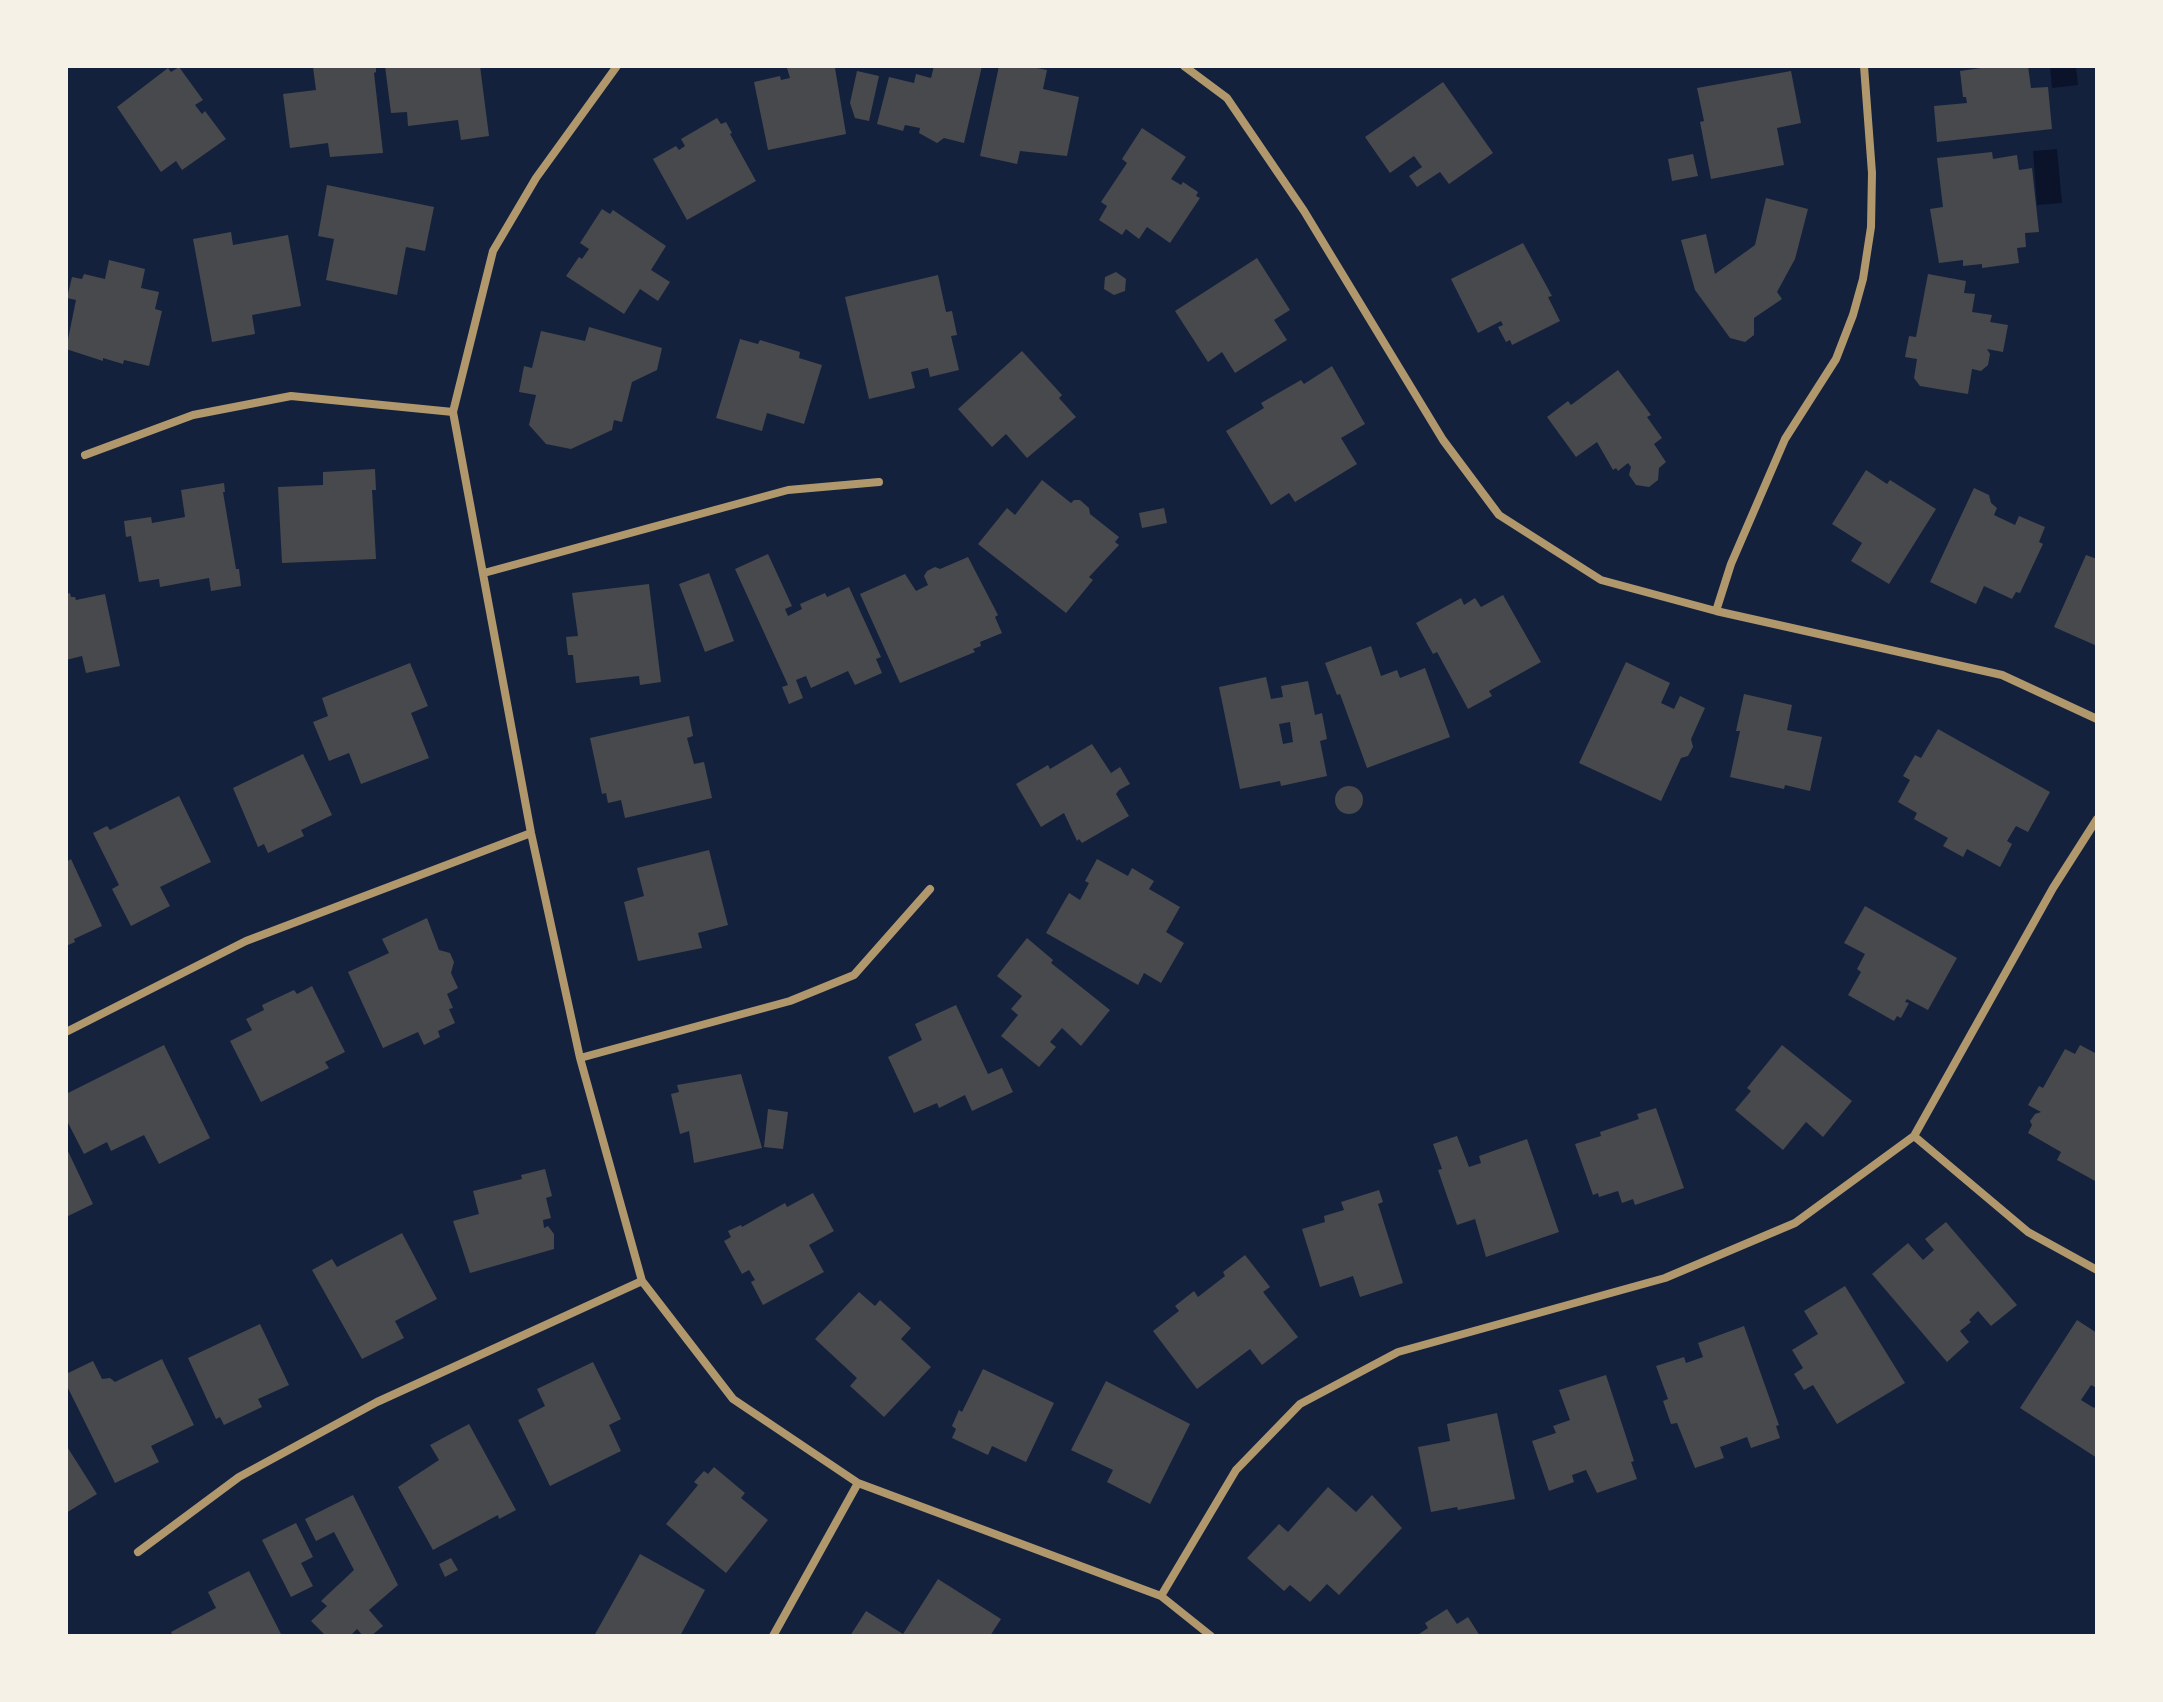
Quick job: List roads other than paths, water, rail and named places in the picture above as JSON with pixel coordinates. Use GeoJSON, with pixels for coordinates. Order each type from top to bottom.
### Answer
{"type":"FeatureCollection","features":[{"type":"Feature","properties":{"kind":"street"},"geometry":{"type":"LineString","coordinates":[[616,66],[536,178],[493,251],[453,412],[531,833],[580,1058],[642,1281],[733,1399],[858,1483],[1161,1596],[1211,1636]]}},
{"type":"Feature","properties":{"kind":"street"},"geometry":{"type":"LineString","coordinates":[[1184,66],[1227,98],[1304,211],[1443,440],[1499,515],[1601,580],[1716,611],[2002,675],[2097,719]]}},
{"type":"Feature","properties":{"kind":"street"},"geometry":{"type":"LineString","coordinates":[[1716,611],[1731,564],[1785,439],[1836,359],[1863,279],[1871,227],[1872,173],[1864,66]]}},
{"type":"Feature","properties":{"kind":"street"},"geometry":{"type":"LineString","coordinates":[[85,455],[193,415],[291,396],[453,412]]}},
{"type":"Feature","properties":{"kind":"street"},"geometry":{"type":"LineString","coordinates":[[484,573],[788,490],[879,482]]}},
{"type":"Feature","properties":{"kind":"street"},"geometry":{"type":"LineString","coordinates":[[1161,1596],[1236,1470],[1300,1404],[1398,1352],[1665,1278],[1795,1223],[1914,1136],[2053,888],[2097,819]]}},
{"type":"Feature","properties":{"kind":"street"},"geometry":{"type":"LineString","coordinates":[[66,1032],[246,941],[531,833]]}},
{"type":"Feature","properties":{"kind":"street"},"geometry":{"type":"LineString","coordinates":[[580,1058],[790,1001],[854,975],[930,889]]}},
{"type":"Feature","properties":{"kind":"street"},"geometry":{"type":"LineString","coordinates":[[1914,1136],[2028,1232],[2097,1270]]}},
{"type":"Feature","properties":{"kind":"street"},"geometry":{"type":"LineString","coordinates":[[138,1552],[239,1477],[363,1409],[642,1281]]}},
{"type":"Feature","properties":{"kind":"street"},"geometry":{"type":"LineString","coordinates":[[773,1636],[858,1483]]}},
{"type":"Feature","properties":{"kind":"water"},"geometry":{"type":"Polygon","coordinates":[[[2050,66],[2076,66],[2078,85],[2052,88],[2050,66]]]}},
{"type":"Feature","properties":{"kind":"water"},"geometry":{"type":"Polygon","coordinates":[[[2057,149],[2062,203],[2037,205],[2033,151],[2057,149]]]}}]}
